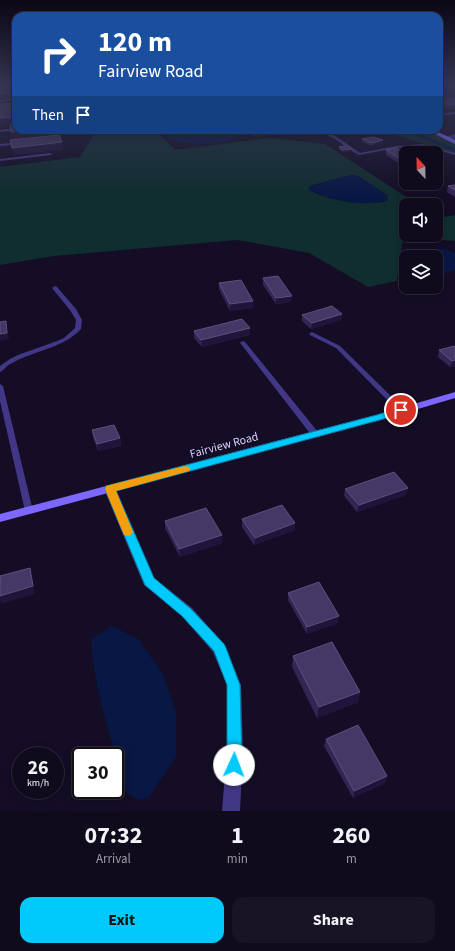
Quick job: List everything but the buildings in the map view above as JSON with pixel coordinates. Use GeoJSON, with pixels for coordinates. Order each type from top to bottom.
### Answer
{"type":"FeatureCollection","features":[{"type":"Feature","properties":{"kind":"street"},"geometry":{"type":"LineString","coordinates":[[438,134],[455,142]]}},
{"type":"Feature","properties":{"kind":"street"},"geometry":{"type":"LineString","coordinates":[[446,138],[455,136]]}},
{"type":"Feature","properties":{"kind":"street","name":"Fairview Road"},"geometry":{"type":"LineString","coordinates":[[0,518],[380,417],[455,395]]}},
{"type":"Feature","properties":{"kind":"street"},"geometry":{"type":"LineString","coordinates":[[110,489],[149,581],[187,612],[219,648],[234,685],[235,749],[231,811]]}},
{"type":"Feature","properties":{"kind":"lane"},"geometry":{"type":"LineString","coordinates":[[0,131],[12,130]]}},
{"type":"Feature","properties":{"kind":"lane"},"geometry":{"type":"LineString","coordinates":[[329,134],[359,154],[404,146],[423,145],[455,154]]}},
{"type":"Feature","properties":{"kind":"lane"},"geometry":{"type":"LineString","coordinates":[[0,145],[23,142]]}},
{"type":"Feature","properties":{"kind":"lane"},"geometry":{"type":"LineString","coordinates":[[0,160],[50,154]]}},
{"type":"Feature","properties":{"kind":"lane"},"geometry":{"type":"LineString","coordinates":[[0,370],[3,365],[65,339],[78,329],[79,320],[72,308],[55,288]]}},
{"type":"Feature","properties":{"kind":"lane"},"geometry":{"type":"LineString","coordinates":[[312,334],[338,347],[401,410]]}},
{"type":"Feature","properties":{"kind":"lane"},"geometry":{"type":"LineString","coordinates":[[243,343],[315,434]]}},
{"type":"Feature","properties":{"kind":"lane"},"geometry":{"type":"LineString","coordinates":[[0,386],[29,511]]}},
{"type":"Feature","properties":{"kind":"green space"},"geometry":{"type":"Polygon","coordinates":[[[94,134],[161,134],[175,150],[269,138],[325,144],[408,198],[399,198],[399,242],[402,242],[401,250],[399,250],[397,281],[368,287],[309,253],[238,240],[54,256],[0,265],[0,167],[80,157],[94,134]],[[355,175],[310,186],[309,190],[336,200],[365,203],[384,202],[388,196],[355,175]]]}},
{"type":"Feature","properties":{"kind":"green space"},"geometry":{"type":"Polygon","coordinates":[[[392,134],[438,134],[455,142],[455,154],[443,150],[443,146],[430,146],[392,134]]]}},
{"type":"Feature","properties":{"kind":"green space"},"geometry":{"type":"Polygon","coordinates":[[[455,215],[455,241],[443,240],[443,217],[455,215]]]}},
{"type":"Feature","properties":{"kind":"water"},"geometry":{"type":"Polygon","coordinates":[[[174,134],[241,134],[229,141],[207,144],[174,141],[166,139],[167,136],[174,134]]]}},
{"type":"Feature","properties":{"kind":"water"},"geometry":{"type":"Polygon","coordinates":[[[355,175],[388,196],[386,198],[389,200],[369,203],[348,202],[309,190],[310,186],[355,175]]]}},
{"type":"Feature","properties":{"kind":"water"},"geometry":{"type":"Polygon","coordinates":[[[443,248],[455,253],[455,270],[443,274],[443,250],[435,250],[443,248]]]}},
{"type":"Feature","properties":{"kind":"water"},"geometry":{"type":"Polygon","coordinates":[[[112,626],[138,639],[163,674],[176,712],[176,757],[149,797],[139,800],[127,793],[124,783],[124,747],[113,747],[104,717],[96,678],[91,639],[112,626]]]}},
{"type":"Feature","properties":{"kind":"waterway"},"geometry":{"type":"LineString","coordinates":[[416,134],[455,150]]}},
{"type":"Feature","properties":{"kind":"slow traffic"},"geometry":{"type":"LineString","coordinates":[[127,532],[110,489],[185,469]]}},
{"type":"Feature","properties":{"kind":"route"},"geometry":{"type":"LineString","coordinates":[[234,765],[234,685],[219,648],[187,612],[149,581],[110,489],[380,417],[401,410]]}}]}
